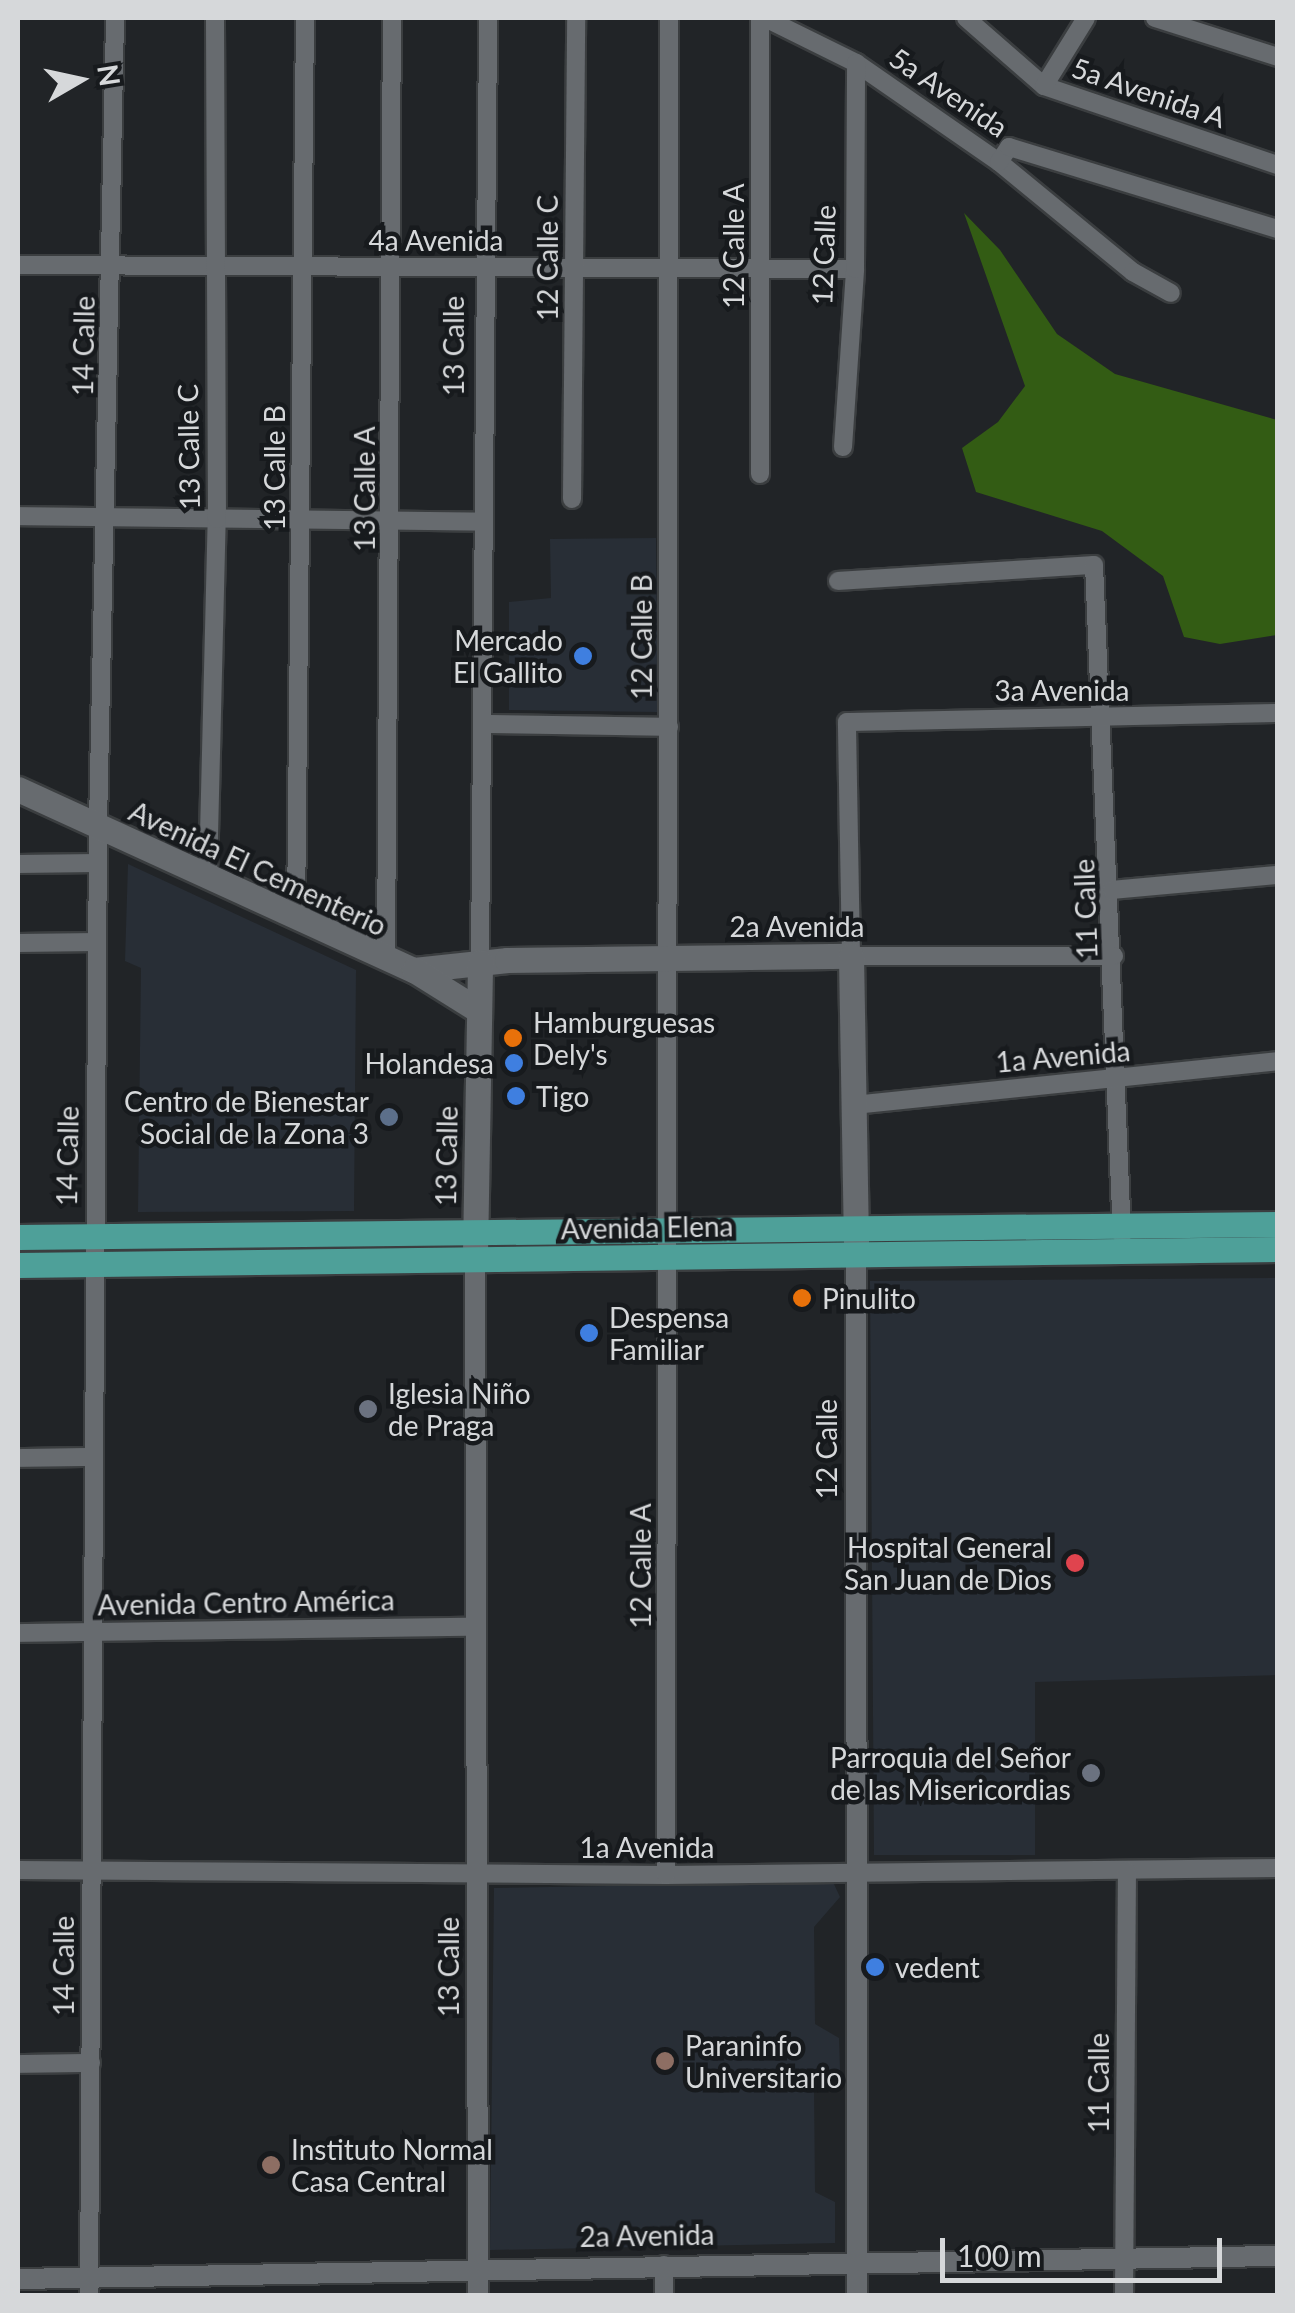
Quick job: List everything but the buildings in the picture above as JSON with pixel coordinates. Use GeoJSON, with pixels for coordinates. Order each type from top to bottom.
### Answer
{"type":"FeatureCollection","features":[{"type":"Feature","properties":{"kind":"main road","name":"Avenida El Cementerio"},"geometry":{"type":"LineString","coordinates":[[18,789],[386,960],[414,970],[480,962]]}},
{"type":"Feature","properties":{"kind":"main road","name":"2a Avenida"},"geometry":{"type":"LineString","coordinates":[[480,962],[851,956]]}},
{"type":"Feature","properties":{"kind":"main road","name":"12 Calle"},"geometry":{"type":"LineString","coordinates":[[851,956],[856,1255]]}},
{"type":"Feature","properties":{"kind":"main road","name":"13 Calle"},"geometry":{"type":"LineString","coordinates":[[475,1259],[480,962]]}},
{"type":"Feature","properties":{"kind":"main road"},"geometry":{"type":"LineString","coordinates":[[414,970],[478,1010]]}},
{"type":"Feature","properties":{"kind":"main road","name":"Avenida Elena"},"geometry":{"type":"LineString","coordinates":[[18,1265],[856,1255],[1278,1224]]}},
{"type":"Feature","properties":{"kind":"main road","name":"Avenida Elena"},"geometry":{"type":"LineString","coordinates":[[18,1237],[854,1228],[1122,1238],[1278,1249]]}},
{"type":"Feature","properties":{"kind":"street","name":"14 Calle"},"geometry":{"type":"LineString","coordinates":[[90,2287],[97,863],[108,518],[116,18]]}},
{"type":"Feature","properties":{"kind":"street","name":"13 Calle C"},"geometry":{"type":"LineString","coordinates":[[208,876],[217,519],[213,266],[216,18]]}},
{"type":"Feature","properties":{"kind":"street","name":"13 Calle B"},"geometry":{"type":"LineString","coordinates":[[296,919],[305,18]]}},
{"type":"Feature","properties":{"kind":"street","name":"13 Calle A"},"geometry":{"type":"LineString","coordinates":[[386,960],[392,522],[392,18]]}},
{"type":"Feature","properties":{"kind":"street","name":"13 Calle"},"geometry":{"type":"LineString","coordinates":[[480,962],[488,18]]}},
{"type":"Feature","properties":{"kind":"street","name":"12 Calle C"},"geometry":{"type":"LineString","coordinates":[[572,499],[576,18]]}},
{"type":"Feature","properties":{"kind":"street","name":"12 Calle B"},"geometry":{"type":"LineString","coordinates":[[668,1257],[669,18]]}},
{"type":"Feature","properties":{"kind":"street","name":"5a Avenida"},"geometry":{"type":"LineString","coordinates":[[763,18],[856,63],[999,162],[1008,148],[1278,229]]}},
{"type":"Feature","properties":{"kind":"street","name":"12 Calle A"},"geometry":{"type":"LineString","coordinates":[[760,474],[763,18]]}},
{"type":"Feature","properties":{"kind":"street","name":"5a Avenida A"},"geometry":{"type":"LineString","coordinates":[[966,18],[1044,86],[1278,165]]}},
{"type":"Feature","properties":{"kind":"street"},"geometry":{"type":"LineString","coordinates":[[1044,86],[1086,18]]}},
{"type":"Feature","properties":{"kind":"street"},"geometry":{"type":"LineString","coordinates":[[1155,18],[1278,57]]}},
{"type":"Feature","properties":{"kind":"street","name":"12 Calle"},"geometry":{"type":"LineString","coordinates":[[843,447],[855,269],[856,63]]}},
{"type":"Feature","properties":{"kind":"street"},"geometry":{"type":"LineString","coordinates":[[999,162],[1041,202],[1171,293]]}},
{"type":"Feature","properties":{"kind":"street","name":"4a Avenida"},"geometry":{"type":"LineString","coordinates":[[18,265],[855,269]]}},
{"type":"Feature","properties":{"kind":"street"},"geometry":{"type":"LineString","coordinates":[[18,516],[482,522]]}},
{"type":"Feature","properties":{"kind":"street","name":"11 Calle"},"geometry":{"type":"LineString","coordinates":[[838,581],[1094,565],[1105,718],[1122,1238]]}},
{"type":"Feature","properties":{"kind":"street","name":"3a Avenida"},"geometry":{"type":"LineString","coordinates":[[847,722],[1278,714]]}},
{"type":"Feature","properties":{"kind":"street","name":"12 Calle"},"geometry":{"type":"LineString","coordinates":[[847,722],[851,956]]}},
{"type":"Feature","properties":{"kind":"street"},"geometry":{"type":"LineString","coordinates":[[484,724],[669,727]]}},
{"type":"Feature","properties":{"kind":"street"},"geometry":{"type":"LineString","coordinates":[[18,864],[97,863]]}},
{"type":"Feature","properties":{"kind":"street"},"geometry":{"type":"LineString","coordinates":[[1112,890],[1278,875]]}},
{"type":"Feature","properties":{"kind":"street"},"geometry":{"type":"LineString","coordinates":[[18,943],[97,942]]}},
{"type":"Feature","properties":{"kind":"street","name":"2a Avenida"},"geometry":{"type":"LineString","coordinates":[[851,956],[1114,956]]}},
{"type":"Feature","properties":{"kind":"street","name":"1a Avenida"},"geometry":{"type":"LineString","coordinates":[[853,1104],[1278,1061]]}},
{"type":"Feature","properties":{"kind":"street","name":"12 Calle"},"geometry":{"type":"LineString","coordinates":[[856,1255],[857,2296]]}},
{"type":"Feature","properties":{"kind":"street","name":"12 Calle A"},"geometry":{"type":"LineString","coordinates":[[666,1875],[668,1257]]}},
{"type":"Feature","properties":{"kind":"street","name":"13 Calle"},"geometry":{"type":"LineString","coordinates":[[475,1259],[478,2296]]}},
{"type":"Feature","properties":{"kind":"street"},"geometry":{"type":"LineString","coordinates":[[18,1458],[93,1457]]}},
{"type":"Feature","properties":{"kind":"street","name":"Avenida Centro América"},"geometry":{"type":"LineString","coordinates":[[18,1632],[476,1626]]}},
{"type":"Feature","properties":{"kind":"street","name":"1a Avenida"},"geometry":{"type":"LineString","coordinates":[[18,1870],[666,1875],[1278,1868]]}},
{"type":"Feature","properties":{"kind":"street","name":"11 Calle"},"geometry":{"type":"LineString","coordinates":[[1124,2296],[1126,1871]]}},
{"type":"Feature","properties":{"kind":"street"},"geometry":{"type":"LineString","coordinates":[[18,2064],[90,2063]]}},
{"type":"Feature","properties":{"kind":"street","name":"2a Avenida"},"geometry":{"type":"LineString","coordinates":[[18,2279],[90,2287],[664,2264],[1278,2256]]}},
{"type":"Feature","properties":{"kind":"street"},"geometry":{"type":"LineString","coordinates":[[664,2264],[664,2296]]}},
{"type":"Feature","properties":{"kind":"shaded area","name":"Mercado El Gallito"},"geometry":{"type":"Polygon","coordinates":[[[656,538],[658,712],[509,710],[509,602],[551,598],[550,539],[656,538]]]}},
{"type":"Feature","properties":{"kind":"shaded area"},"geometry":{"type":"Polygon","coordinates":[[[128,864],[356,970],[354,1211],[138,1212],[141,968],[125,961],[128,864]]]}},
{"type":"Feature","properties":{"kind":"shaded area","name":"Hospital General San Juan de Dios"},"geometry":{"type":"Polygon","coordinates":[[[1277,1278],[1277,1675],[1035,1682],[1035,1855],[874,1855],[870,1281],[1277,1278]]]}},
{"type":"Feature","properties":{"kind":"shaded area","name":"Paraninfo Universitario"},"geometry":{"type":"Polygon","coordinates":[[[833,1882],[840,1897],[814,1927],[815,2024],[839,2038],[840,2070],[814,2086],[815,2192],[835,2202],[835,2243],[490,2250],[494,1888],[833,1882]]]}},
{"type":"Feature","properties":{"kind":"green space"},"geometry":{"type":"Polygon","coordinates":[[[964,213],[1000,250],[1057,334],[1115,374],[1277,420],[1277,635],[1220,644],[1184,637],[1163,576],[1102,531],[976,492],[962,448],[998,422],[1025,386],[964,213]]]}},
{"type":"Feature","properties":{"kind":"place","name":"Mercado El Gallito"},"geometry":{"type":"Point","coordinates":[583,656]}},
{"type":"Feature","properties":{"kind":"place","name":"Hamburguesas Dely's"},"geometry":{"type":"Point","coordinates":[513,1038]}},
{"type":"Feature","properties":{"kind":"place","name":"Holandesa"},"geometry":{"type":"Point","coordinates":[514,1063]}},
{"type":"Feature","properties":{"kind":"place","name":"Tigo"},"geometry":{"type":"Point","coordinates":[516,1096]}},
{"type":"Feature","properties":{"kind":"place","name":"Centro de Bienestar Social de la Zona 3"},"geometry":{"type":"Point","coordinates":[389,1117]}},
{"type":"Feature","properties":{"kind":"place","name":"Pinulito"},"geometry":{"type":"Point","coordinates":[802,1298]}},
{"type":"Feature","properties":{"kind":"place","name":"Despensa Familiar"},"geometry":{"type":"Point","coordinates":[589,1333]}},
{"type":"Feature","properties":{"kind":"place","name":"Iglesia Niño de Praga"},"geometry":{"type":"Point","coordinates":[368,1409]}},
{"type":"Feature","properties":{"kind":"place","name":"Hospital General San Juan de Dios"},"geometry":{"type":"Point","coordinates":[1075,1563]}},
{"type":"Feature","properties":{"kind":"place","name":"Parroquia del Señor de las Misericordias"},"geometry":{"type":"Point","coordinates":[1091,1773]}},
{"type":"Feature","properties":{"kind":"place","name":"vedent"},"geometry":{"type":"Point","coordinates":[875,1967]}},
{"type":"Feature","properties":{"kind":"place","name":"Paraninfo Universitario"},"geometry":{"type":"Point","coordinates":[665,2061]}},
{"type":"Feature","properties":{"kind":"place","name":"Instituto Normal Casa Central"},"geometry":{"type":"Point","coordinates":[271,2165]}}]}
